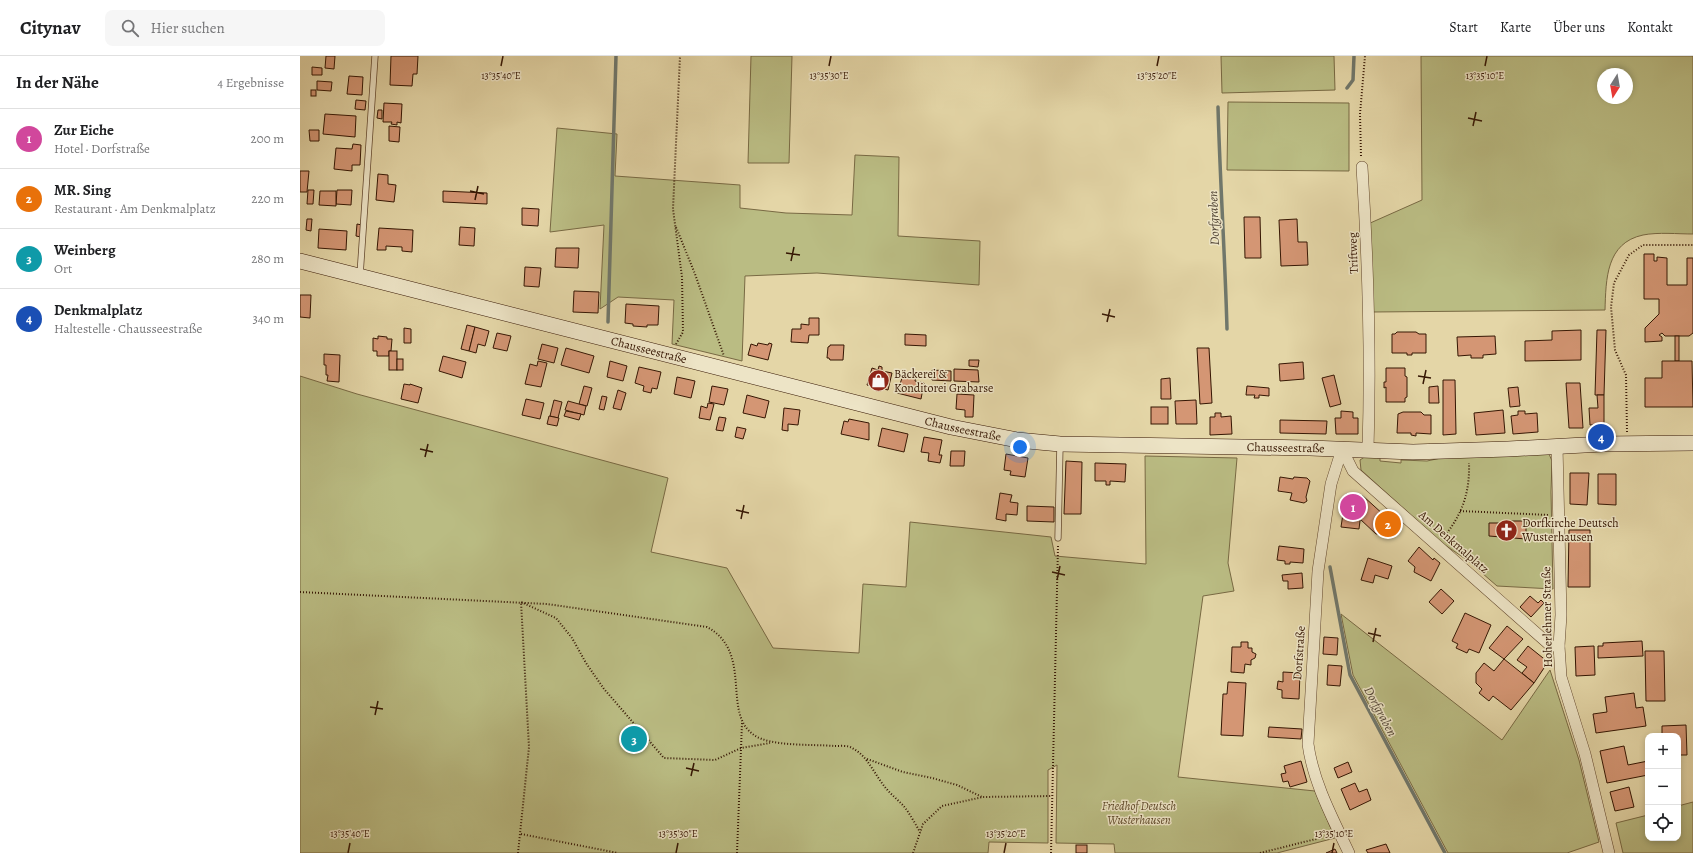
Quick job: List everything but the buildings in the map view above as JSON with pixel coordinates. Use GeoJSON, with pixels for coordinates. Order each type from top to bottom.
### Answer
{"type":"FeatureCollection","features":[{"type":"Feature","properties":{"kind":"main road","name":"Chausseestraße"},"geometry":{"type":"LineString","coordinates":[[300,261],[951,427],[1017,440],[1060,444],[1368,449],[1419,452],[1614,443],[1693,444]]}},
{"type":"Feature","properties":{"kind":"street","name":"Triftweg"},"geometry":{"type":"LineString","coordinates":[[1362,167],[1368,324],[1368,449]]}},
{"type":"Feature","properties":{"kind":"street","name":"Hoherlehmer Straße"},"geometry":{"type":"LineString","coordinates":[[1558,446],[1559,646],[1561,677],[1585,754],[1609,853]]}},
{"type":"Feature","properties":{"kind":"street","name":"Am Denkmalplatz"},"geometry":{"type":"LineString","coordinates":[[1342,449],[1353,471],[1551,646],[1559,646]]}},
{"type":"Feature","properties":{"kind":"street","name":"Dorfstraße"},"geometry":{"type":"LineString","coordinates":[[1342,449],[1331,484],[1318,571],[1308,744],[1310,761],[1317,780],[1349,853]]}},
{"type":"Feature","properties":{"kind":"lane"},"geometry":{"type":"LineString","coordinates":[[360,276],[362,267],[375,56]]}},
{"type":"Feature","properties":{"kind":"lane"},"geometry":{"type":"LineString","coordinates":[[1058,538],[1060,444]]}},
{"type":"Feature","properties":{"kind":"path"},"geometry":{"type":"LineString","coordinates":[[669,345],[676,344],[683,332],[682,277],[673,209],[680,56]]}},
{"type":"Feature","properties":{"kind":"path"},"geometry":{"type":"LineString","coordinates":[[1362,167],[1359,136],[1365,56]]}},
{"type":"Feature","properties":{"kind":"path"},"geometry":{"type":"LineString","coordinates":[[675,224],[695,274],[725,360]]}},
{"type":"Feature","properties":{"kind":"path"},"geometry":{"type":"LineString","coordinates":[[1628,433],[1626,375],[1615,350],[1611,307],[1614,283],[1629,255],[1643,244],[1693,245]]}},
{"type":"Feature","properties":{"kind":"path"},"geometry":{"type":"LineString","coordinates":[[1437,545],[1453,526],[1468,491],[1469,463]]}},
{"type":"Feature","properties":{"kind":"path"},"geometry":{"type":"LineString","coordinates":[[1460,511],[1559,516]]}},
{"type":"Feature","properties":{"kind":"path"},"geometry":{"type":"LineString","coordinates":[[1051,853],[1058,538]]}},
{"type":"Feature","properties":{"kind":"path"},"geometry":{"type":"LineString","coordinates":[[300,592],[547,604],[707,627],[716,632],[728,646],[735,672],[738,705],[742,722],[737,853]]}},
{"type":"Feature","properties":{"kind":"path"},"geometry":{"type":"LineString","coordinates":[[521,602],[556,618],[572,638],[586,663],[604,689],[664,758],[715,760],[741,748],[772,743],[851,747],[866,758],[903,772],[932,778],[957,786],[983,797]]}},
{"type":"Feature","properties":{"kind":"path"},"geometry":{"type":"LineString","coordinates":[[518,853],[529,747],[521,602]]}},
{"type":"Feature","properties":{"kind":"path"},"geometry":{"type":"LineString","coordinates":[[742,722],[753,735],[772,743]]}},
{"type":"Feature","properties":{"kind":"path"},"geometry":{"type":"LineString","coordinates":[[866,758],[885,787],[906,809],[920,832]]}},
{"type":"Feature","properties":{"kind":"path"},"geometry":{"type":"LineString","coordinates":[[913,853],[923,824],[942,806],[983,797],[1052,796]]}},
{"type":"Feature","properties":{"kind":"path"},"geometry":{"type":"LineString","coordinates":[[1260,853],[1340,833]]}},
{"type":"Feature","properties":{"kind":"path"},"geometry":{"type":"LineString","coordinates":[[521,834],[618,853]]}},
{"type":"Feature","properties":{"kind":"green space"},"geometry":{"type":"Polygon","coordinates":[[[751,56],[792,56],[789,163],[748,163],[751,56]]]}},
{"type":"Feature","properties":{"kind":"green space"},"geometry":{"type":"Polygon","coordinates":[[[1221,56],[1334,56],[1335,90],[1222,93],[1221,56]]]}},
{"type":"Feature","properties":{"kind":"green space"},"geometry":{"type":"Polygon","coordinates":[[[1421,56],[1693,56],[1693,234],[1661,233],[1643,235],[1631,239],[1622,246],[1615,254],[1610,264],[1606,286],[1605,310],[1372,312],[1368,224],[1422,200],[1421,56]]]}},
{"type":"Feature","properties":{"kind":"green space"},"geometry":{"type":"Polygon","coordinates":[[[1228,102],[1349,103],[1349,171],[1227,170],[1228,102]]]}},
{"type":"Feature","properties":{"kind":"green space"},"geometry":{"type":"Polygon","coordinates":[[[557,128],[617,134],[615,176],[740,185],[740,208],[786,213],[852,215],[855,155],[899,157],[898,236],[980,241],[979,285],[817,273],[745,276],[742,361],[672,344],[674,300],[618,297],[600,309],[604,225],[550,232],[557,128]]]}},
{"type":"Feature","properties":{"kind":"green space","name":"Friedhof Deutsch Wusterhausen"},"geometry":{"type":"Polygon","coordinates":[[[300,376],[357,394],[668,478],[651,552],[727,568],[773,648],[859,653],[863,584],[906,587],[910,522],[1051,537],[1055,556],[1146,564],[1145,456],[1237,458],[1228,563],[1234,591],[1203,596],[1178,777],[1315,791],[1335,838],[1277,853],[1115,853],[1114,844],[1056,843],[1057,765],[1048,770],[1048,843],[989,842],[988,853],[300,853],[300,376]]]}},
{"type":"Feature","properties":{"kind":"green space"},"geometry":{"type":"Polygon","coordinates":[[[1549,454],[1552,461],[1551,492],[1553,589],[1497,586],[1467,560],[1442,543],[1361,470],[1360,460],[1366,456],[1380,458],[1380,461],[1401,463],[1401,460],[1427,461],[1441,458],[1549,454]]]}},
{"type":"Feature","properties":{"kind":"green space"},"geometry":{"type":"Polygon","coordinates":[[[1341,614],[1502,740],[1550,670],[1579,760],[1599,842],[1567,853],[1448,853],[1353,675],[1341,614]]]}},
{"type":"Feature","properties":{"kind":"green space"},"geometry":{"type":"Polygon","coordinates":[[[1693,802],[1693,853],[1623,853],[1616,823],[1645,816],[1645,841],[1681,841],[1681,805],[1693,802]]]}},
{"type":"Feature","properties":{"kind":"waterway"},"geometry":{"type":"LineString","coordinates":[[608,322],[616,56]]}},
{"type":"Feature","properties":{"kind":"waterway","name":"Dorfgraben"},"geometry":{"type":"LineString","coordinates":[[1347,88],[1353,80],[1354,56]]}},
{"type":"Feature","properties":{"kind":"waterway","name":"Dorfgraben"},"geometry":{"type":"LineString","coordinates":[[1218,107],[1227,329]]}},
{"type":"Feature","properties":{"kind":"waterway","name":"Dorfgraben"},"geometry":{"type":"LineString","coordinates":[[1330,567],[1350,675],[1445,853]]}},
{"type":"Feature","properties":{"kind":"place","name":"Bäckerei & Konditorei Grabarse"},"geometry":{"type":"Point","coordinates":[879,381]}},
{"type":"Feature","properties":{"kind":"place","name":"Denkmalplatz"},"geometry":{"type":"Point","coordinates":[1601,437]}},
{"type":"Feature","properties":{"kind":"place","name":"Zur Eiche"},"geometry":{"type":"Point","coordinates":[1353,507]}},
{"type":"Feature","properties":{"kind":"place","name":"MR. Sing"},"geometry":{"type":"Point","coordinates":[1388,524]}},
{"type":"Feature","properties":{"kind":"place","name":"Dorfkirche Deutsch Wusterhausen"},"geometry":{"type":"Point","coordinates":[1507,530]}},
{"type":"Feature","properties":{"kind":"place","name":"Weinberg"},"geometry":{"type":"Point","coordinates":[634,739]}}]}
